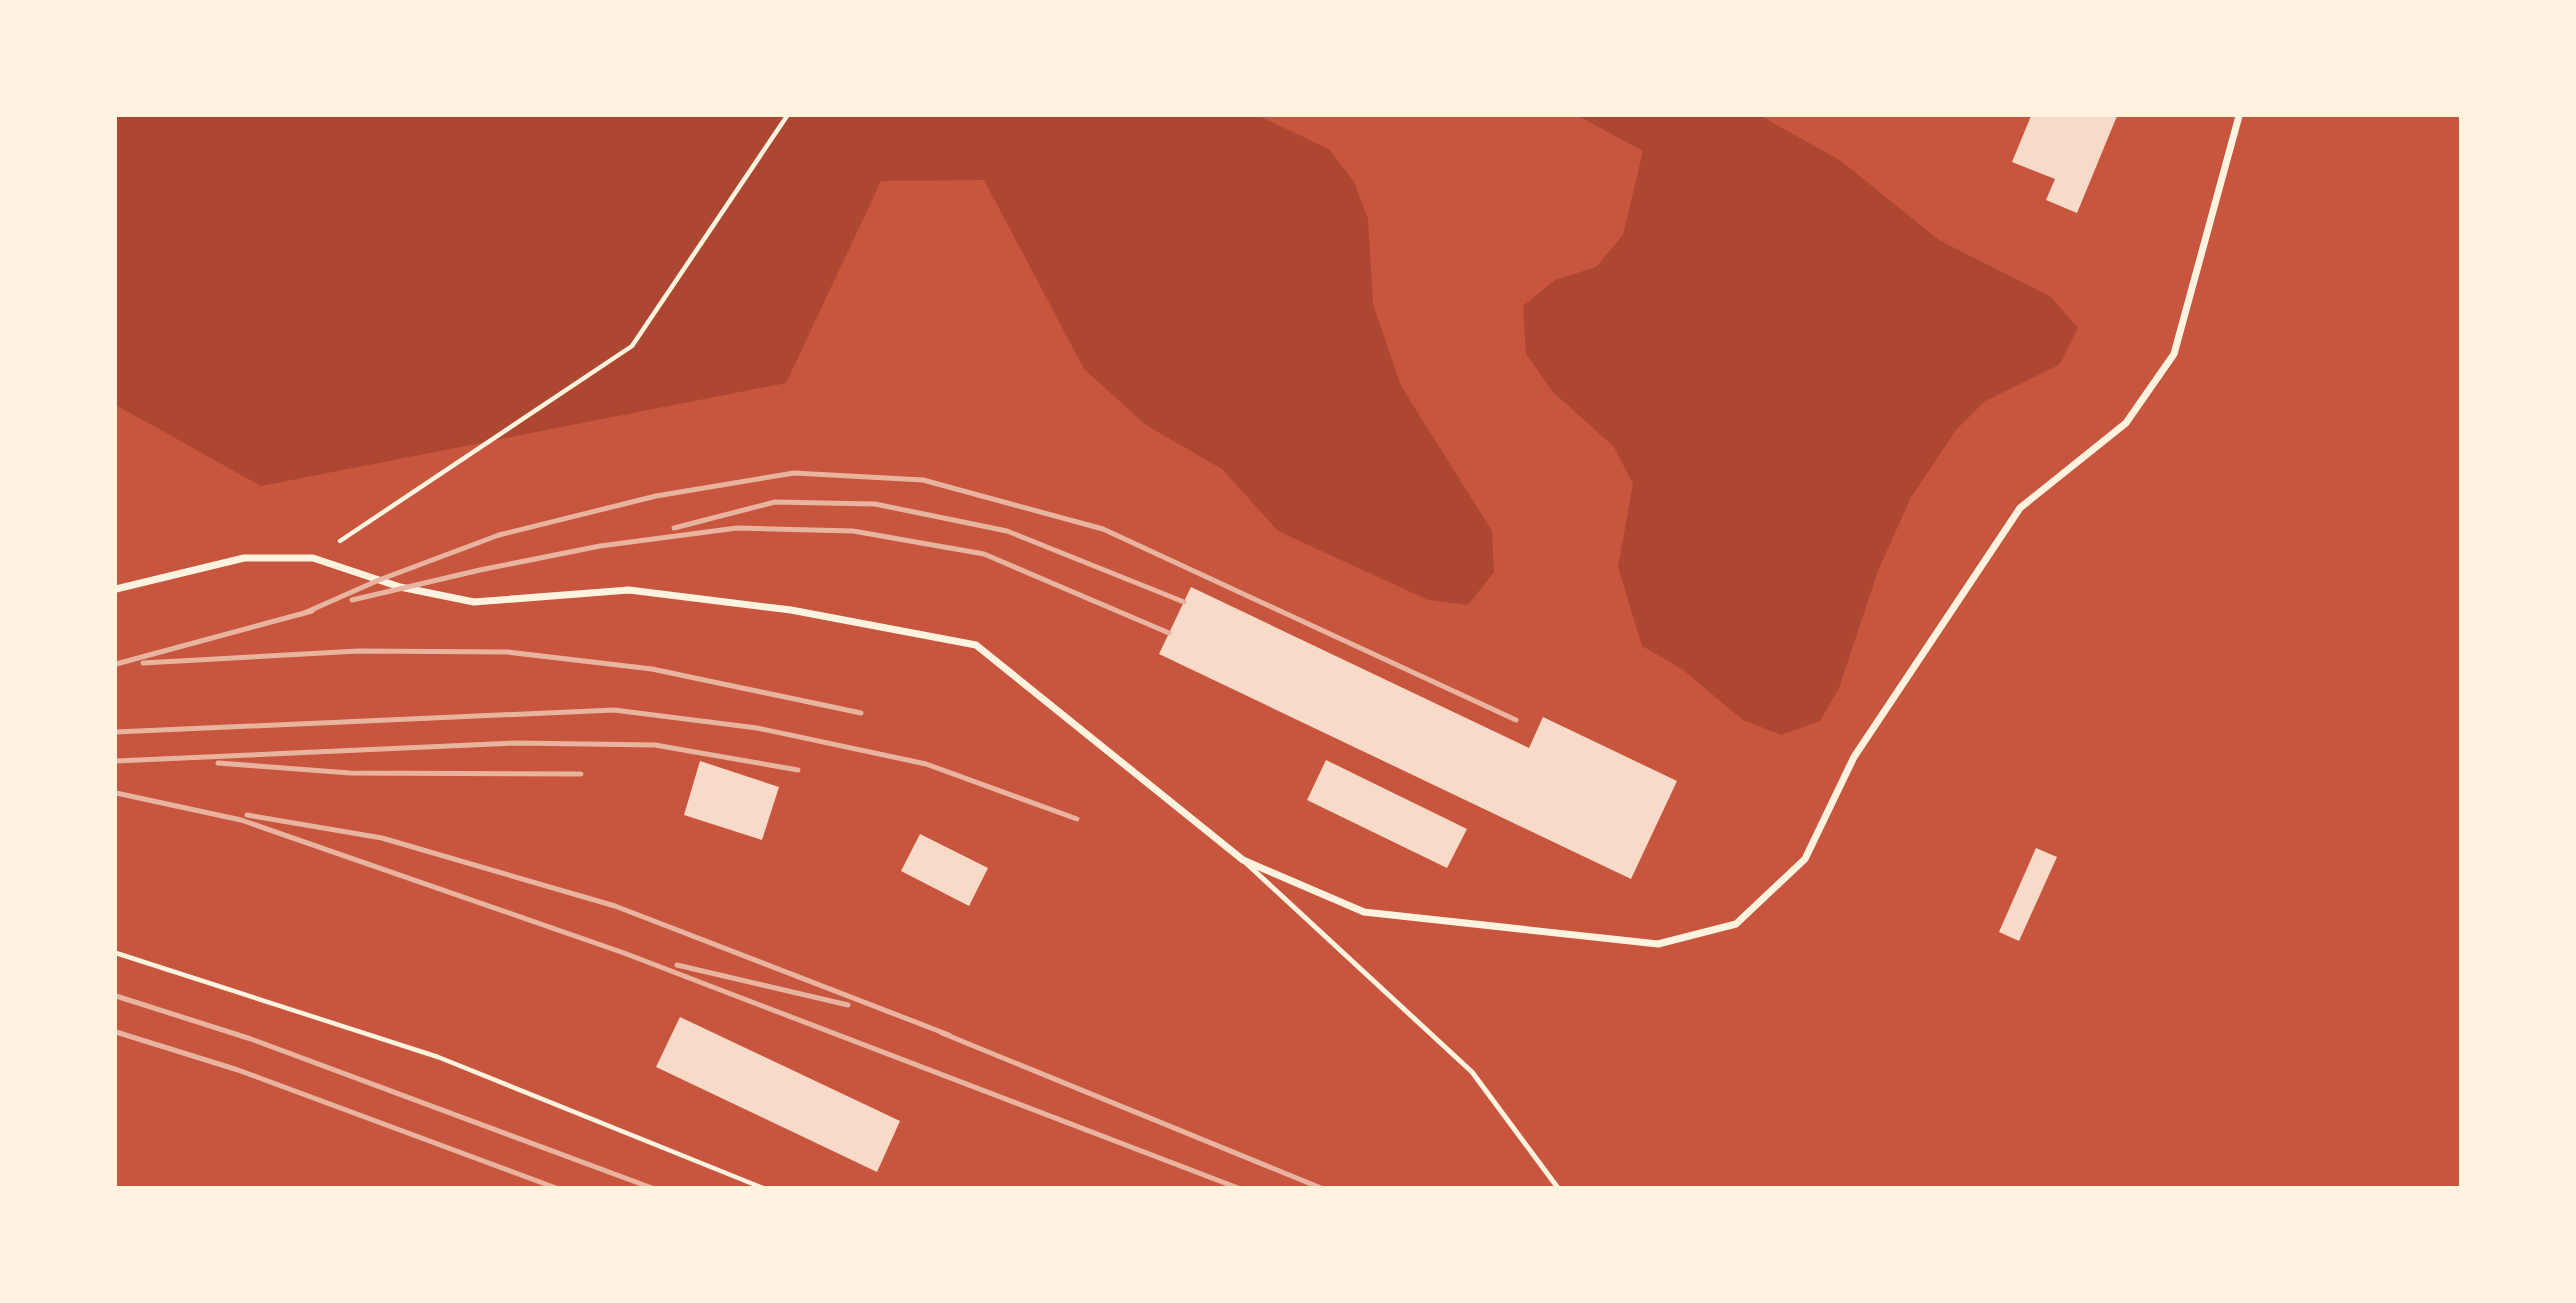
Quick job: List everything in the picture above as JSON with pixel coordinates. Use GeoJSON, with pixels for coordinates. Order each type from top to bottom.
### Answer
{"type":"FeatureCollection","features":[{"type":"Feature","properties":{"kind":"street"},"geometry":{"type":"LineString","coordinates":[[116,589],[244,558],[313,558],[400,587],[474,602],[629,590],[791,610],[976,645],[1243,860],[1364,912],[1658,944],[1736,925],[1805,859],[1854,757],[2020,508],[2126,423],[2174,354],[2239,116]]}},
{"type":"Feature","properties":{"kind":"lane"},"geometry":{"type":"LineString","coordinates":[[1243,860],[1472,1072],[1558,1188]]}},
{"type":"Feature","properties":{"kind":"path"},"geometry":{"type":"LineString","coordinates":[[313,558],[632,346],[787,116]]}},
{"type":"Feature","properties":{"kind":"path"},"geometry":{"type":"LineString","coordinates":[[116,953],[438,1056],[762,1188]]}},
{"type":"Feature","properties":{"kind":"shaded area"},"geometry":{"type":"Polygon","coordinates":[[[116,116],[1259,116],[1329,149],[1354,182],[1368,219],[1373,304],[1401,386],[1492,531],[1494,572],[1468,605],[1428,600],[1278,531],[1222,469],[1146,425],[1084,369],[984,180],[881,181],[786,383],[261,486],[116,405],[116,116]]]}},
{"type":"Feature","properties":{"kind":"shaded area"},"geometry":{"type":"Polygon","coordinates":[[[1578,116],[1761,116],[1841,161],[1939,240],[2051,297],[2078,328],[2059,365],[1985,401],[1956,430],[1911,497],[1878,571],[1839,688],[1820,721],[1781,735],[1743,720],[1682,669],[1642,646],[1618,567],[1633,484],[1614,447],[1552,391],[1526,354],[1523,306],[1555,280],[1596,267],[1623,235],[1643,151],[1578,116]]]}},
{"type":"Feature","properties":{"kind":"building"},"geometry":{"type":"Polygon","coordinates":[[[2031,116],[2117,116],[2077,213],[2046,200],[2055,179],[2012,162],[2031,116]]]}},
{"type":"Feature","properties":{"kind":"building"},"geometry":{"type":"Polygon","coordinates":[[[1191,587],[1529,748],[1543,717],[1677,781],[1631,879],[1159,654],[1191,587]]]}},
{"type":"Feature","properties":{"kind":"building"},"geometry":{"type":"Polygon","coordinates":[[[1326,760],[1467,829],[1447,868],[1307,800],[1326,760]]]}},
{"type":"Feature","properties":{"kind":"building"},"geometry":{"type":"Polygon","coordinates":[[[700,761],[779,787],[762,840],[684,815],[700,761]]]}},
{"type":"Feature","properties":{"kind":"building"},"geometry":{"type":"Polygon","coordinates":[[[920,834],[988,868],[969,906],[901,871],[920,834]]]}},
{"type":"Feature","properties":{"kind":"building"},"geometry":{"type":"Polygon","coordinates":[[[2036,848],[2057,857],[2019,941],[1999,932],[2036,848]]]}},
{"type":"Feature","properties":{"kind":"building"},"geometry":{"type":"Polygon","coordinates":[[[680,1017],[900,1121],[877,1172],[656,1067],[680,1017]]]}},
{"type":"Feature","properties":{"kind":"railway"},"geometry":{"type":"LineString","coordinates":[[302,614],[379,580],[499,535],[656,496],[794,473],[923,480],[1103,529],[1516,720]]}},
{"type":"Feature","properties":{"kind":"railway"},"geometry":{"type":"LineString","coordinates":[[674,528],[775,502],[875,504],[1007,531],[1184,602]]}},
{"type":"Feature","properties":{"kind":"railway"},"geometry":{"type":"LineString","coordinates":[[352,600],[600,546],[737,528],[853,531],[984,554],[1169,633]]}},
{"type":"Feature","properties":{"kind":"railway"},"geometry":{"type":"LineString","coordinates":[[116,664],[312,611]]}},
{"type":"Feature","properties":{"kind":"railway"},"geometry":{"type":"LineString","coordinates":[[143,663],[358,651],[507,652],[652,669],[861,713]]}},
{"type":"Feature","properties":{"kind":"railway"},"geometry":{"type":"LineString","coordinates":[[116,732],[614,710],[757,728],[926,764],[1077,819]]}},
{"type":"Feature","properties":{"kind":"railway"},"geometry":{"type":"LineString","coordinates":[[116,761],[516,743],[655,745],[798,770]]}},
{"type":"Feature","properties":{"kind":"railway"},"geometry":{"type":"LineString","coordinates":[[218,763],[350,773],[581,774]]}},
{"type":"Feature","properties":{"kind":"railway"},"geometry":{"type":"LineString","coordinates":[[116,793],[241,820],[624,953],[1238,1188]]}},
{"type":"Feature","properties":{"kind":"railway"},"geometry":{"type":"LineString","coordinates":[[247,815],[382,838],[615,906],[949,1035]]}},
{"type":"Feature","properties":{"kind":"railway"},"geometry":{"type":"LineString","coordinates":[[677,965],[848,1005]]}},
{"type":"Feature","properties":{"kind":"railway"},"geometry":{"type":"LineString","coordinates":[[116,996],[251,1039],[652,1188]]}},
{"type":"Feature","properties":{"kind":"railway"},"geometry":{"type":"LineString","coordinates":[[116,1032],[238,1070],[556,1188]]}},
{"type":"Feature","properties":{"kind":"railway"},"geometry":{"type":"LineString","coordinates":[[942,1033],[1321,1188]]}}]}
